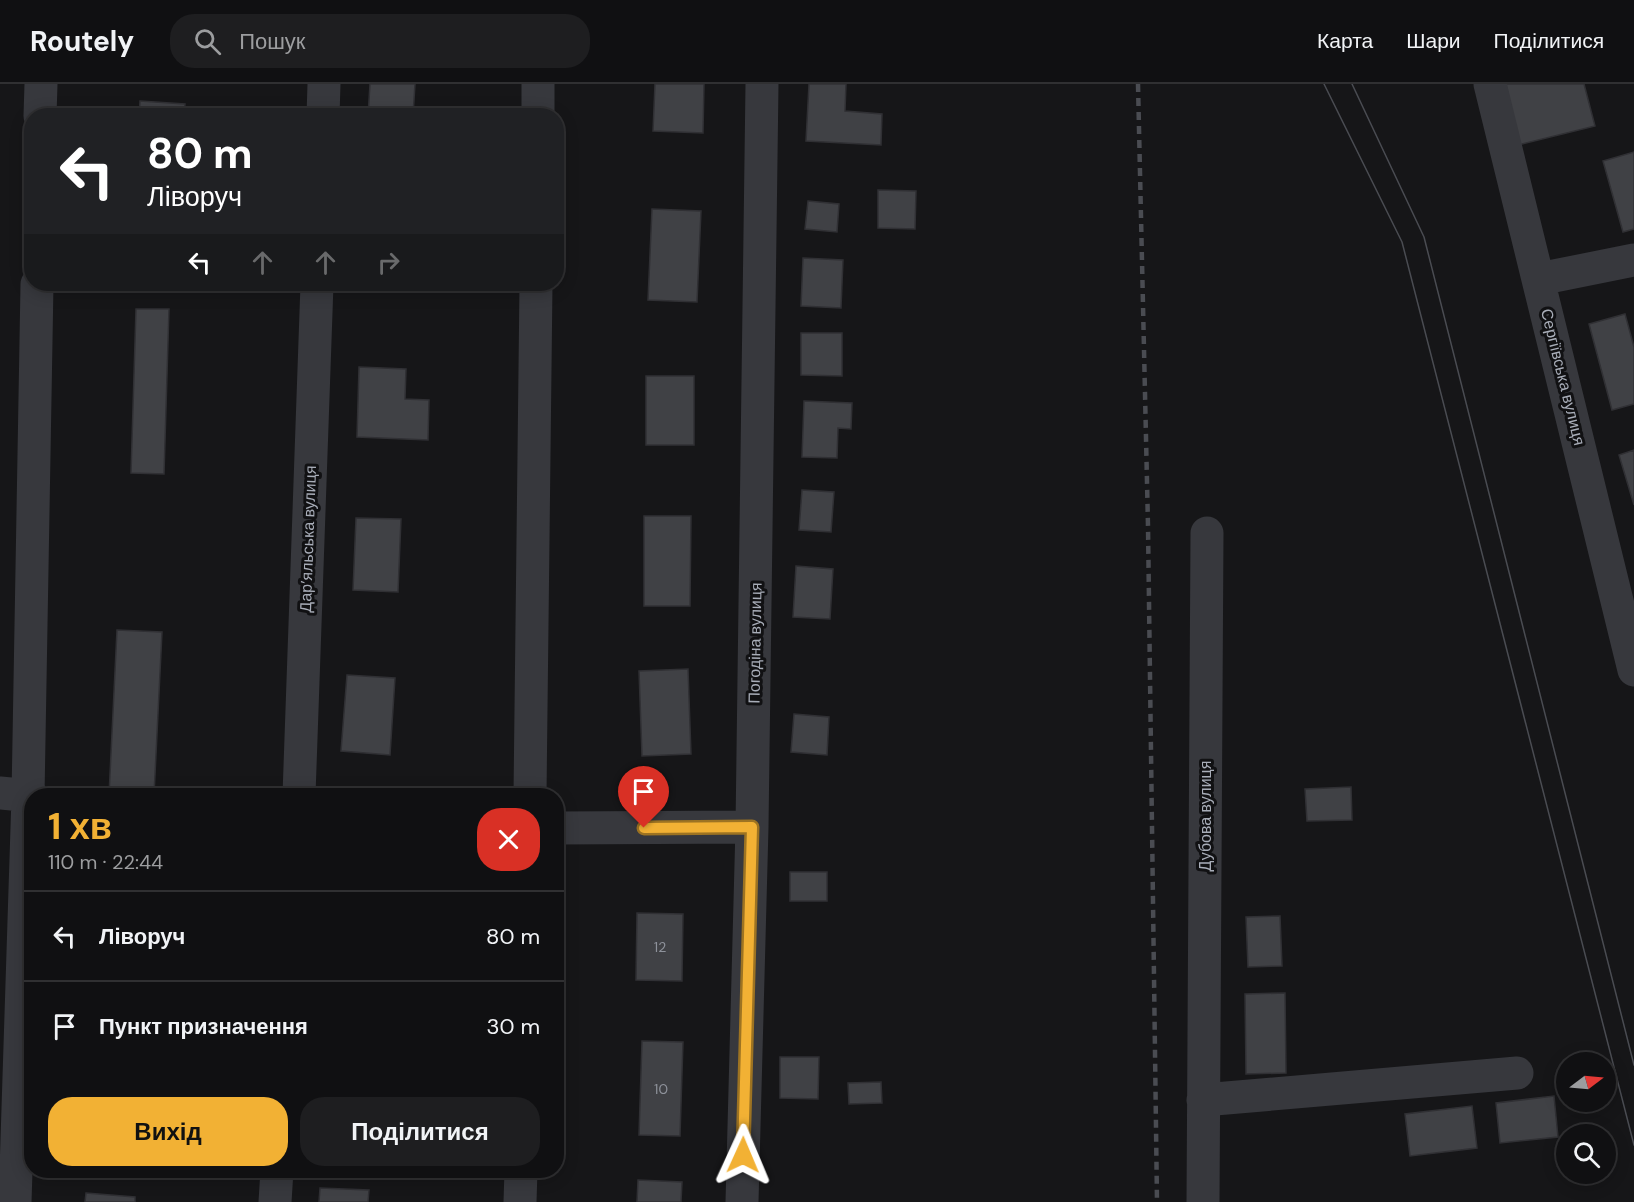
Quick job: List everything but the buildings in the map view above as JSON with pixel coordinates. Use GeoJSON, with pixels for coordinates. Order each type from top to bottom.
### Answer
{"type":"FeatureCollection","features":[{"type":"Feature","properties":{"kind":"street"},"geometry":{"type":"LineString","coordinates":[[40,84],[40,108]]}},
{"type":"Feature","properties":{"kind":"street"},"geometry":{"type":"LineString","coordinates":[[323,108],[324,84]]}},
{"type":"Feature","properties":{"kind":"street"},"geometry":{"type":"LineString","coordinates":[[538,84],[538,108]]}},
{"type":"Feature","properties":{"kind":"street","name":"Погодіна вулиця"},"geometry":{"type":"LineString","coordinates":[[742,1202],[752,827],[762,84]]}},
{"type":"Feature","properties":{"kind":"street","name":"Сергіївська вулиця"},"geometry":{"type":"LineString","coordinates":[[1490,84],[1634,670]]}},
{"type":"Feature","properties":{"kind":"street"},"geometry":{"type":"LineString","coordinates":[[1539,279],[1634,260]]}},
{"type":"Feature","properties":{"kind":"street"},"geometry":{"type":"LineString","coordinates":[[15,1202],[20,795],[37,291]]}},
{"type":"Feature","properties":{"kind":"street","name":"Дар’яльська вулиця"},"geometry":{"type":"LineString","coordinates":[[299,788],[317,291]]}},
{"type":"Feature","properties":{"kind":"street"},"geometry":{"type":"LineString","coordinates":[[530,788],[536,291]]}},
{"type":"Feature","properties":{"kind":"street","name":"Дубова вулиця"},"geometry":{"type":"LineString","coordinates":[[1203,1202],[1207,533]]}},
{"type":"Feature","properties":{"kind":"street"},"geometry":{"type":"LineString","coordinates":[[564,828],[752,827]]}},
{"type":"Feature","properties":{"kind":"street"},"geometry":{"type":"LineString","coordinates":[[1203,1100],[1517,1073]]}},
{"type":"Feature","properties":{"kind":"street"},"geometry":{"type":"LineString","coordinates":[[275,1202],[276,1178]]}},
{"type":"Feature","properties":{"kind":"street"},"geometry":{"type":"LineString","coordinates":[[520,1202],[521,1178]]}},
{"type":"Feature","properties":{"kind":"tram line"},"geometry":{"type":"LineString","coordinates":[[1324,84],[1402,242],[1634,1145]]}},
{"type":"Feature","properties":{"kind":"tram line"},"geometry":{"type":"LineString","coordinates":[[1352,84],[1424,237],[1634,1065]]}},
{"type":"Feature","properties":{"kind":"railway"},"geometry":{"type":"LineString","coordinates":[[1138,84],[1148,526],[1157,1202]]}},
{"type":"Feature","properties":{"kind":"route"},"geometry":{"type":"LineString","coordinates":[[644,828],[752,827],[743,1155]]}}]}
